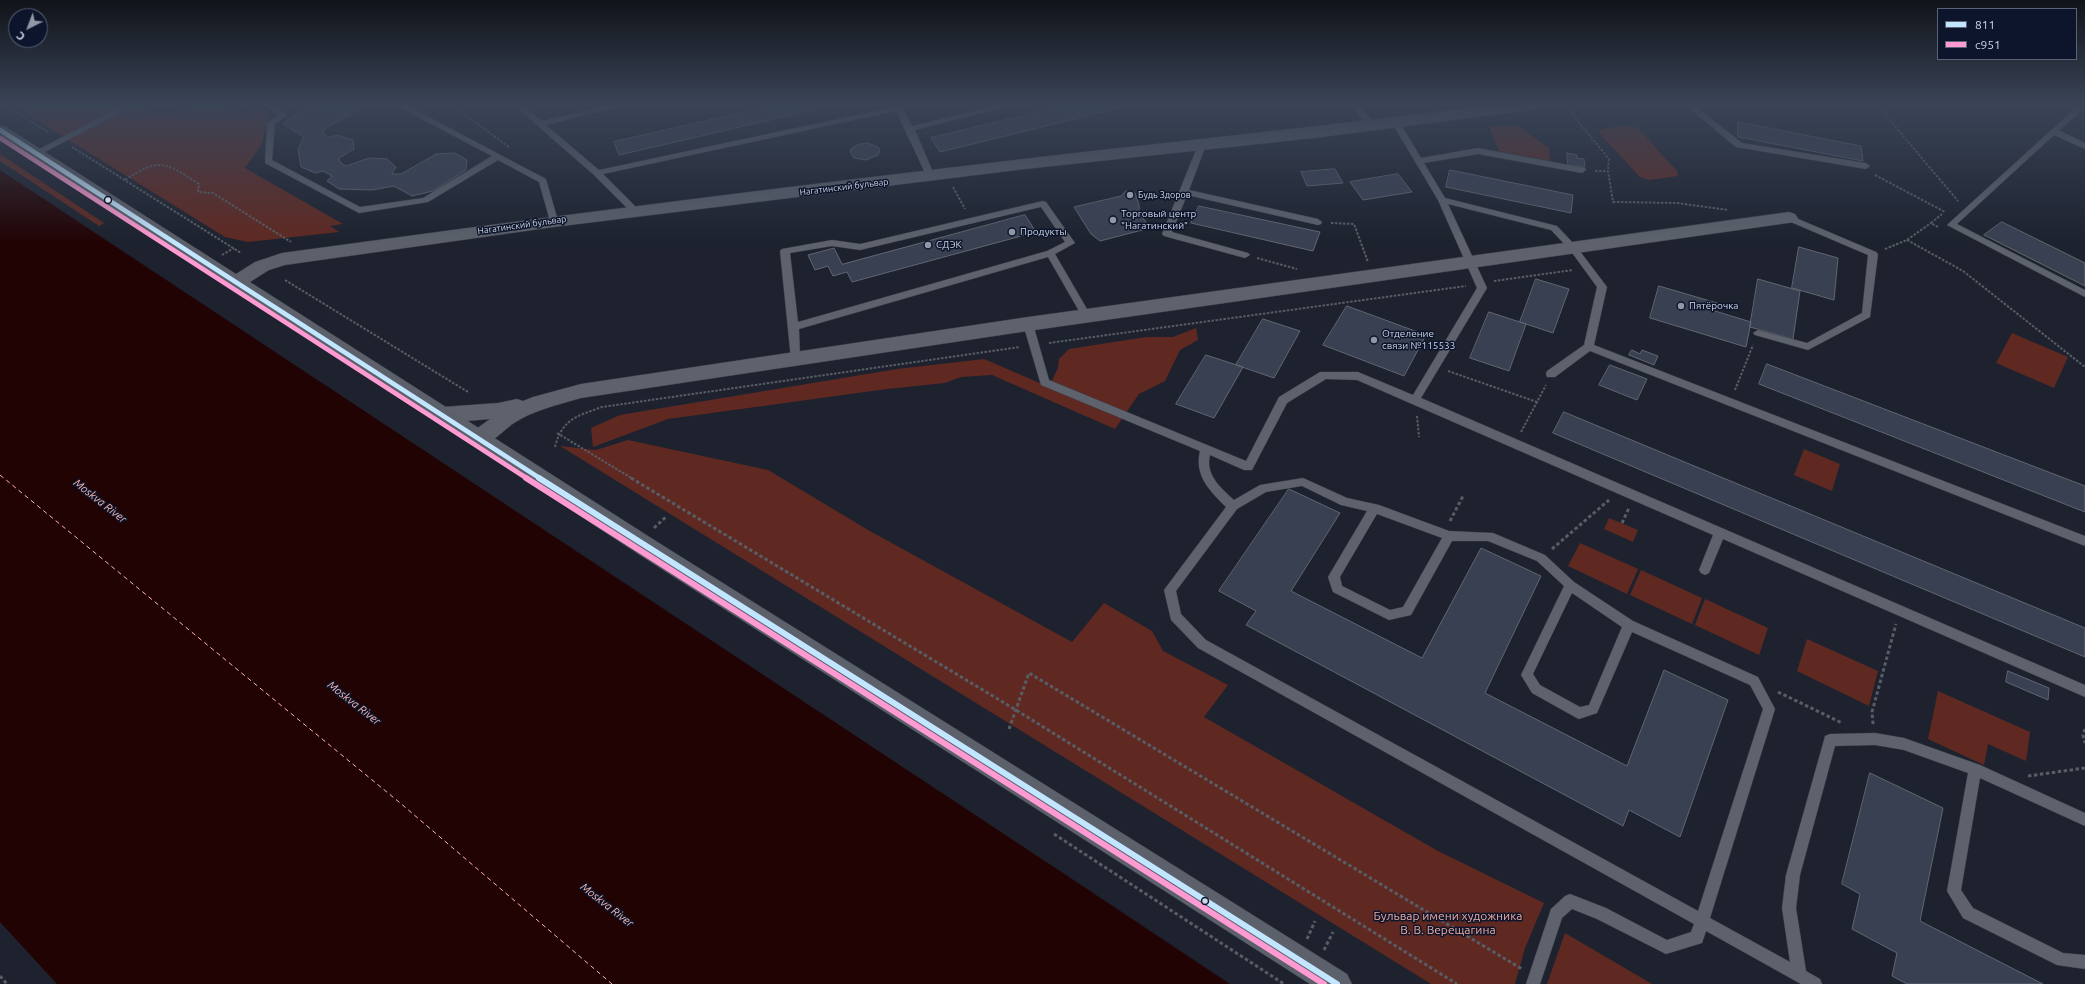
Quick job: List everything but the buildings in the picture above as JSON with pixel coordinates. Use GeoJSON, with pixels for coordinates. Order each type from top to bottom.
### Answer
{"type":"FeatureCollection","features":[{"type":"Feature","properties":{"kind":"main road"},"geometry":{"type":"LineString","coordinates":[[33,151],[657,554],[1337,984]]}},
{"type":"Feature","properties":{"kind":"main road","name":"Нагатинский бульвар"},"geometry":{"type":"LineString","coordinates":[[235,282],[262,266],[282,259],[554,221],[1152,151]]}},
{"type":"Feature","properties":{"kind":"main road"},"geometry":{"type":"LineString","coordinates":[[214,268],[282,259]]}},
{"type":"Feature","properties":{"kind":"street"},"geometry":{"type":"LineString","coordinates":[[443,415],[498,411],[581,391],[795,357],[1789,218]]}},
{"type":"Feature","properties":{"kind":"street"},"geometry":{"type":"LineString","coordinates":[[479,438],[508,417],[540,402]]}},
{"type":"Feature","properties":{"kind":"lane"},"geometry":{"type":"LineString","coordinates":[[36,153],[40,151]]}},
{"type":"Feature","properties":{"kind":"lane"},"geometry":{"type":"LineString","coordinates":[[269,151],[268,161],[359,210],[426,200],[498,156]]}},
{"type":"Feature","properties":{"kind":"lane"},"geometry":{"type":"LineString","coordinates":[[488,151],[543,181],[554,221]]}},
{"type":"Feature","properties":{"kind":"lane"},"geometry":{"type":"LineString","coordinates":[[572,151],[597,172],[635,211]]}},
{"type":"Feature","properties":{"kind":"lane"},"geometry":{"type":"LineString","coordinates":[[597,172],[695,151]]}},
{"type":"Feature","properties":{"kind":"lane"},"geometry":{"type":"LineString","coordinates":[[920,151],[931,177]]}},
{"type":"Feature","properties":{"kind":"lane"},"geometry":{"type":"LineString","coordinates":[[1200,151],[1167,234],[1245,255]]}},
{"type":"Feature","properties":{"kind":"lane"},"geometry":{"type":"LineString","coordinates":[[1412,151],[1442,200],[1482,288],[1415,400]]}},
{"type":"Feature","properties":{"kind":"lane"},"geometry":{"type":"LineString","coordinates":[[1418,161],[1478,151],[1582,170]]}},
{"type":"Feature","properties":{"kind":"lane"},"geometry":{"type":"LineString","coordinates":[[1775,151],[1866,166]]}},
{"type":"Feature","properties":{"kind":"lane"},"geometry":{"type":"LineString","coordinates":[[2031,151],[1951,225],[2085,294]]}},
{"type":"Feature","properties":{"kind":"lane"},"geometry":{"type":"LineString","coordinates":[[1184,192],[1318,222]]}},
{"type":"Feature","properties":{"kind":"lane"},"geometry":{"type":"LineString","coordinates":[[1442,200],[1554,228],[1573,248],[1602,287],[1589,346],[1551,374]]}},
{"type":"Feature","properties":{"kind":"lane"},"geometry":{"type":"LineString","coordinates":[[794,327],[1050,253],[1070,242],[1043,204],[860,247],[832,243],[785,251],[794,327],[795,357]]}},
{"type":"Feature","properties":{"kind":"lane"},"geometry":{"type":"LineString","coordinates":[[1758,333],[1808,347],[1867,315],[1873,254],[1789,218]]}},
{"type":"Feature","properties":{"kind":"lane"},"geometry":{"type":"LineString","coordinates":[[1050,253],[1086,316]]}},
{"type":"Feature","properties":{"kind":"lane"},"geometry":{"type":"LineString","coordinates":[[1028,324],[1045,382],[1248,467],[1283,400],[1324,375],[1358,376],[2085,691]]}},
{"type":"Feature","properties":{"kind":"lane"},"geometry":{"type":"LineString","coordinates":[[1589,346],[2085,541]]}},
{"type":"Feature","properties":{"kind":"lane"},"geometry":{"type":"LineString","coordinates":[[1206,449],[1202,460],[1208,483],[1233,506]]}},
{"type":"Feature","properties":{"kind":"lane"},"geometry":{"type":"LineString","coordinates":[[1534,981],[1556,914],[1570,901],[1602,913],[1666,947],[1696,938],[1702,921],[1769,709],[1754,681],[1629,625],[1570,585],[1541,558],[1489,536],[1446,535],[1375,508],[1345,502],[1303,482],[1264,488],[1233,506],[1170,590],[1175,616],[1202,644],[1702,921],[1815,984]]}},
{"type":"Feature","properties":{"kind":"lane"},"geometry":{"type":"LineString","coordinates":[[1375,508],[1334,577],[1337,589],[1389,615],[1407,611],[1446,535]]}},
{"type":"Feature","properties":{"kind":"lane"},"geometry":{"type":"LineString","coordinates":[[1705,570],[1720,532]]}},
{"type":"Feature","properties":{"kind":"lane"},"geometry":{"type":"LineString","coordinates":[[1570,585],[1528,675],[1536,689],[1578,712],[1593,709],[1629,625]]}},
{"type":"Feature","properties":{"kind":"lane"},"geometry":{"type":"LineString","coordinates":[[1799,975],[1789,908],[1793,875],[1830,740],[1875,739],[1904,744],[1975,769],[2085,820]]}},
{"type":"Feature","properties":{"kind":"lane"},"geometry":{"type":"LineString","coordinates":[[1975,769],[1954,891],[1968,913],[2062,960],[2085,962]]}},
{"type":"Feature","properties":{"kind":"path"},"geometry":{"type":"LineString","coordinates":[[78,151],[241,253]]}},
{"type":"Feature","properties":{"kind":"path"},"geometry":{"type":"LineString","coordinates":[[1602,151],[1609,159],[1608,171],[1613,202],[1677,203],[1730,210]]}},
{"type":"Feature","properties":{"kind":"path"},"geometry":{"type":"LineString","coordinates":[[125,180],[147,167],[156,164],[174,169],[199,184],[198,192],[213,193],[296,245]]}},
{"type":"Feature","properties":{"kind":"path"},"geometry":{"type":"LineString","coordinates":[[1855,164],[1945,212]]}},
{"type":"Feature","properties":{"kind":"path"},"geometry":{"type":"LineString","coordinates":[[1318,222],[1354,224],[1373,275]]}},
{"type":"Feature","properties":{"kind":"path"},"geometry":{"type":"LineString","coordinates":[[1873,254],[1907,240],[1931,223]]}},
{"type":"Feature","properties":{"kind":"path"},"geometry":{"type":"LineString","coordinates":[[1907,240],[1963,271],[2085,367]]}},
{"type":"Feature","properties":{"kind":"path"},"geometry":{"type":"LineString","coordinates":[[1245,255],[1302,271]]}},
{"type":"Feature","properties":{"kind":"path"},"geometry":{"type":"LineString","coordinates":[[555,447],[557,433],[565,423],[602,407],[1588,268]]}},
{"type":"Feature","properties":{"kind":"path"},"geometry":{"type":"LineString","coordinates":[[285,280],[468,392]]}},
{"type":"Feature","properties":{"kind":"path"},"geometry":{"type":"LineString","coordinates":[[1730,402],[1748,356]]}},
{"type":"Feature","properties":{"kind":"path"},"geometry":{"type":"LineString","coordinates":[[1434,366],[1537,402]]}},
{"type":"Feature","properties":{"kind":"path"},"geometry":{"type":"LineString","coordinates":[[1514,444],[1551,374]]}},
{"type":"Feature","properties":{"kind":"path"},"geometry":{"type":"LineString","coordinates":[[557,433],[1016,710],[1457,984]]}},
{"type":"Feature","properties":{"kind":"path"},"geometry":{"type":"LineString","coordinates":[[1541,558],[1620,490]]}},
{"type":"Feature","properties":{"kind":"path"},"geometry":{"type":"LineString","coordinates":[[1446,535],[1463,496]]}},
{"type":"Feature","properties":{"kind":"path"},"geometry":{"type":"LineString","coordinates":[[1875,739],[1872,712],[1900,611]]}},
{"type":"Feature","properties":{"kind":"path"},"geometry":{"type":"LineString","coordinates":[[1009,729],[1029,673],[1534,981]]}},
{"type":"Feature","properties":{"kind":"path"},"geometry":{"type":"LineString","coordinates":[[1754,681],[1875,739]]}},
{"type":"Feature","properties":{"kind":"path"},"geometry":{"type":"LineString","coordinates":[[2085,729],[2083,735],[2085,743]]}},
{"type":"Feature","properties":{"kind":"path"},"geometry":{"type":"LineString","coordinates":[[1998,780],[2085,768]]}},
{"type":"Feature","properties":{"kind":"path"},"geometry":{"type":"LineString","coordinates":[[0,976],[7,984]]}},
{"type":"Feature","properties":{"kind":"green space"},"geometry":{"type":"Polygon","coordinates":[[[86,151],[257,151],[245,168],[343,224],[330,226],[339,232],[248,242],[225,237],[86,151]]]}},
{"type":"Feature","properties":{"kind":"green space"},"geometry":{"type":"Polygon","coordinates":[[[1499,151],[1549,151],[1550,161],[1499,151]]]}},
{"type":"Feature","properties":{"kind":"green space"},"geometry":{"type":"Polygon","coordinates":[[[1616,151],[1659,151],[1677,171],[1678,176],[1649,180],[1640,177],[1616,151]]]}},
{"type":"Feature","properties":{"kind":"green space"},"geometry":{"type":"Polygon","coordinates":[[[0,154],[104,223],[99,226],[0,161],[0,154]]]}},
{"type":"Feature","properties":{"kind":"green space"},"geometry":{"type":"Polygon","coordinates":[[[1196,328],[1198,340],[1180,350],[1165,381],[1139,394],[1115,429],[992,375],[961,377],[945,383],[887,389],[668,419],[593,447],[591,428],[620,415],[897,369],[984,359],[1049,387],[1058,368],[1059,359],[1069,349],[1146,337],[1173,337],[1196,328]]]}},
{"type":"Feature","properties":{"kind":"green space"},"geometry":{"type":"Polygon","coordinates":[[[2012,333],[2068,357],[2054,388],[1996,363],[2012,333]]]}},
{"type":"Feature","properties":{"kind":"green space","name":"Бульвар имени художника В. В. Верещагина"},"geometry":{"type":"Polygon","coordinates":[[[628,440],[768,470],[868,530],[1072,642],[1104,603],[1152,631],[1163,651],[1228,685],[1204,717],[1438,851],[1544,903],[1525,948],[1515,984],[1431,984],[560,446],[596,450],[628,440]]]}},
{"type":"Feature","properties":{"kind":"green space"},"geometry":{"type":"Polygon","coordinates":[[[1804,449],[1840,464],[1832,491],[1794,475],[1804,449]]]}},
{"type":"Feature","properties":{"kind":"green space"},"geometry":{"type":"Polygon","coordinates":[[[1609,518],[1638,530],[1633,542],[1604,529],[1609,518]]]}},
{"type":"Feature","properties":{"kind":"green space"},"geometry":{"type":"Polygon","coordinates":[[[1580,543],[1638,569],[1627,594],[1568,566],[1580,543]]]}},
{"type":"Feature","properties":{"kind":"green space"},"geometry":{"type":"Polygon","coordinates":[[[1641,570],[1702,598],[1692,624],[1630,595],[1641,570]]]}},
{"type":"Feature","properties":{"kind":"green space"},"geometry":{"type":"Polygon","coordinates":[[[1705,599],[1768,628],[1759,655],[1695,625],[1705,599]]]}},
{"type":"Feature","properties":{"kind":"green space"},"geometry":{"type":"Polygon","coordinates":[[[1807,639],[1878,671],[1869,706],[1797,671],[1807,639]]]}},
{"type":"Feature","properties":{"kind":"green space"},"geometry":{"type":"Polygon","coordinates":[[[1938,691],[2030,732],[2026,761],[1988,744],[1984,765],[1928,739],[1938,691]]]}},
{"type":"Feature","properties":{"kind":"green space"},"geometry":{"type":"Polygon","coordinates":[[[1565,933],[1652,984],[1547,984],[1565,933]]]}},
{"type":"Feature","properties":{"kind":"water","name":"Moskva River"},"geometry":{"type":"Polygon","coordinates":[[[0,170],[1230,984],[57,984],[0,922],[0,170]]]}},
{"type":"Feature","properties":{"kind":"ferry route"},"geometry":{"type":"LineString","coordinates":[[0,475],[399,802],[612,984]]}},
{"type":"Feature","properties":{"kind":"transit line","name":"с951"},"geometry":{"type":"LineString","coordinates":[[20,151],[647,556],[1324,984]]}},
{"type":"Feature","properties":{"kind":"transit line","name":"811"},"geometry":{"type":"LineString","coordinates":[[32,151],[651,550],[1337,984]]}},
{"type":"Feature","properties":{"kind":"place","name":"Будь Здоров"},"geometry":{"type":"Point","coordinates":[1130,195]}},
{"type":"Feature","properties":{"kind":"place","name":"Торговый центр \"Нагатинский\""},"geometry":{"type":"Point","coordinates":[1113,220]}},
{"type":"Feature","properties":{"kind":"place","name":"Продукты"},"geometry":{"type":"Point","coordinates":[1012,232]}},
{"type":"Feature","properties":{"kind":"place","name":"СДЭК"},"geometry":{"type":"Point","coordinates":[928,245]}},
{"type":"Feature","properties":{"kind":"place","name":"Пятёрочка"},"geometry":{"type":"Point","coordinates":[1681,306]}},
{"type":"Feature","properties":{"kind":"place","name":"Отделение связи №115533"},"geometry":{"type":"Point","coordinates":[1374,340]}}]}
